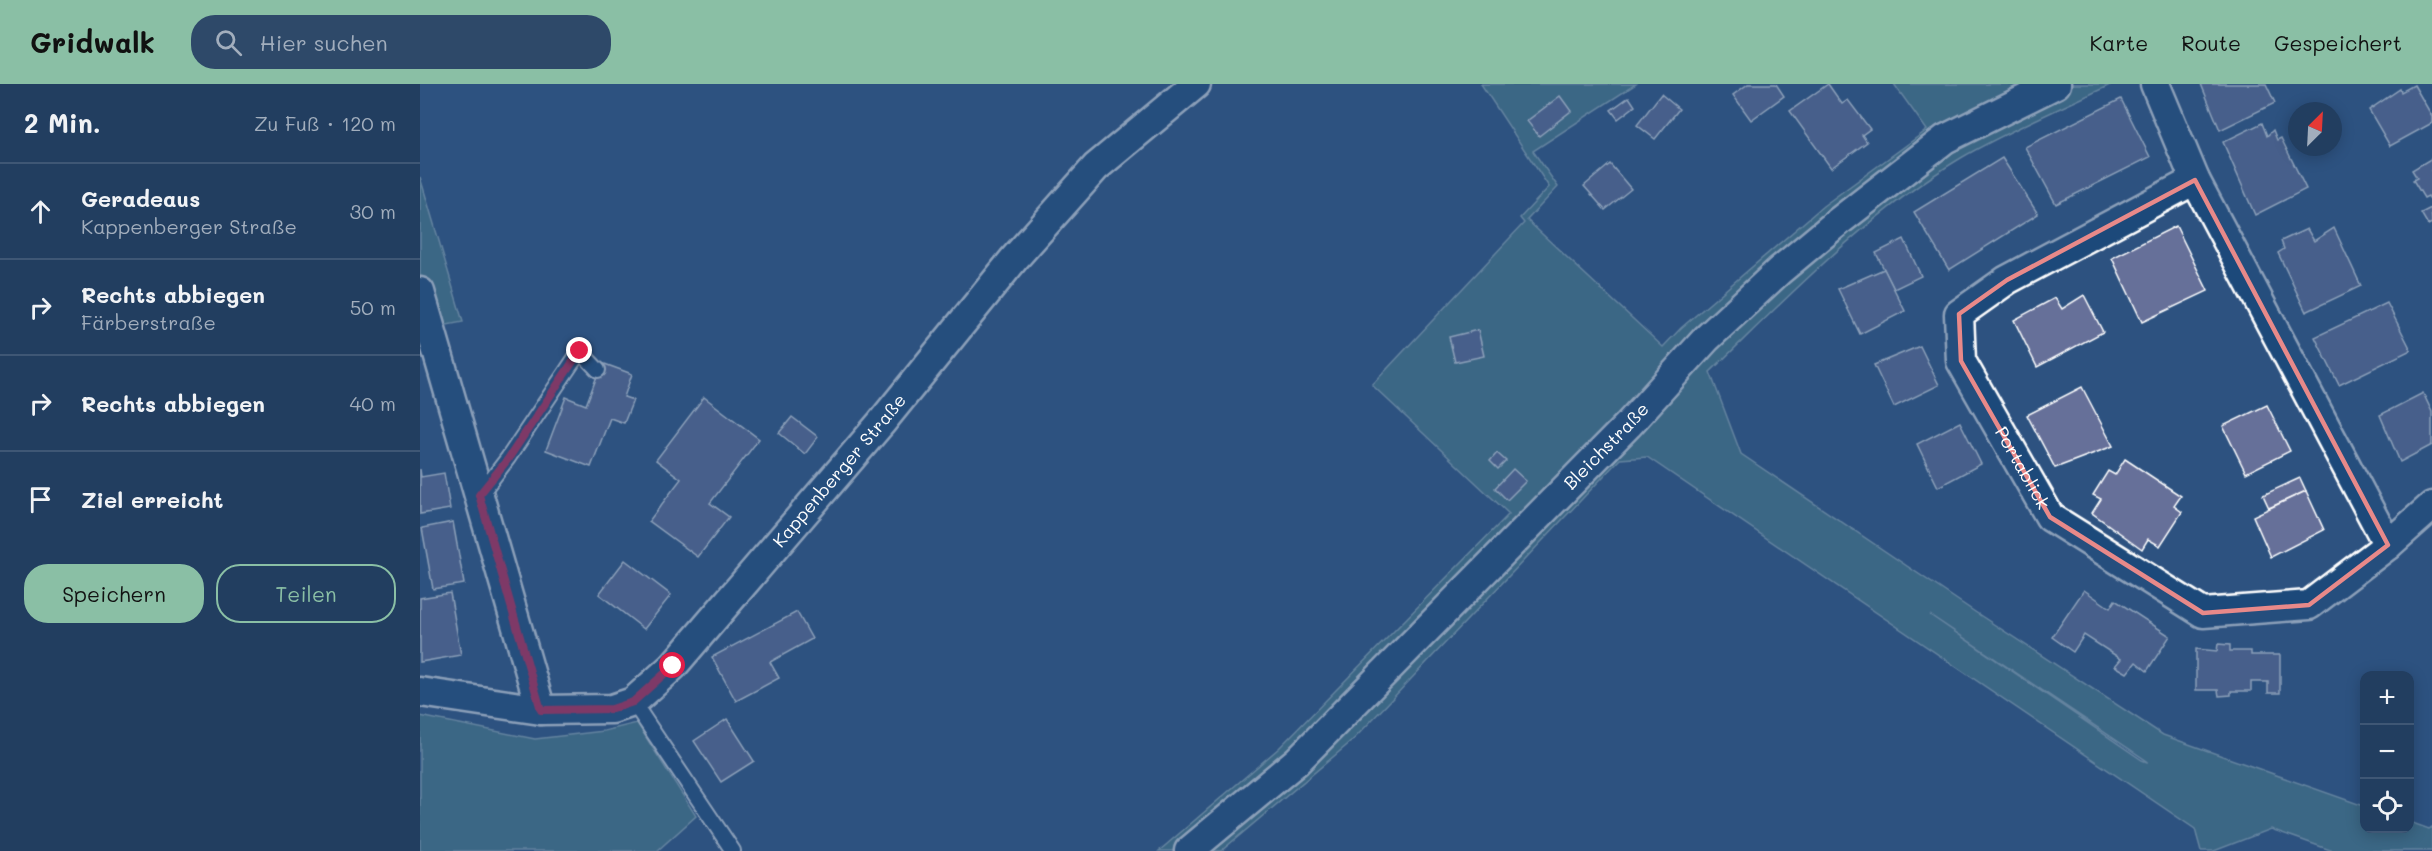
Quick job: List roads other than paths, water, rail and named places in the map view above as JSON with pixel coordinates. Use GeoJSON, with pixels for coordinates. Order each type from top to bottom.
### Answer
{"type":"FeatureCollection","features":[{"type":"Feature","properties":{"kind":"street","name":"Kappenberger Straße"},"geometry":{"type":"LineString","coordinates":[[420,692],[541,710],[612,709],[633,702],[673,666],[881,423],[1014,259],[1096,167],[1197,84]]}},
{"type":"Feature","properties":{"kind":"street","name":"Bleichstraße"},"geometry":{"type":"LineString","coordinates":[[1189,851],[1297,761],[1628,425],[1678,367],[1779,271],[1945,139],[2056,84]]}},
{"type":"Feature","properties":{"kind":"street"},"geometry":{"type":"LineString","coordinates":[[2155,84],[2196,180],[2388,545]]}},
{"type":"Feature","properties":{"kind":"street","name":"Portablick"},"geometry":{"type":"LineString","coordinates":[[2196,180],[2007,280],[1959,314],[1961,361],[2050,517],[2203,612],[2309,605],[2388,545],[2432,506]]}},
{"type":"Feature","properties":{"kind":"street"},"geometry":{"type":"LineString","coordinates":[[420,292],[541,710]]}},
{"type":"Feature","properties":{"kind":"lane"},"geometry":{"type":"LineString","coordinates":[[479,495],[508,459],[580,351],[598,370]]}},
{"type":"Feature","properties":{"kind":"lane"},"geometry":{"type":"LineString","coordinates":[[633,702],[733,851]]}}]}
